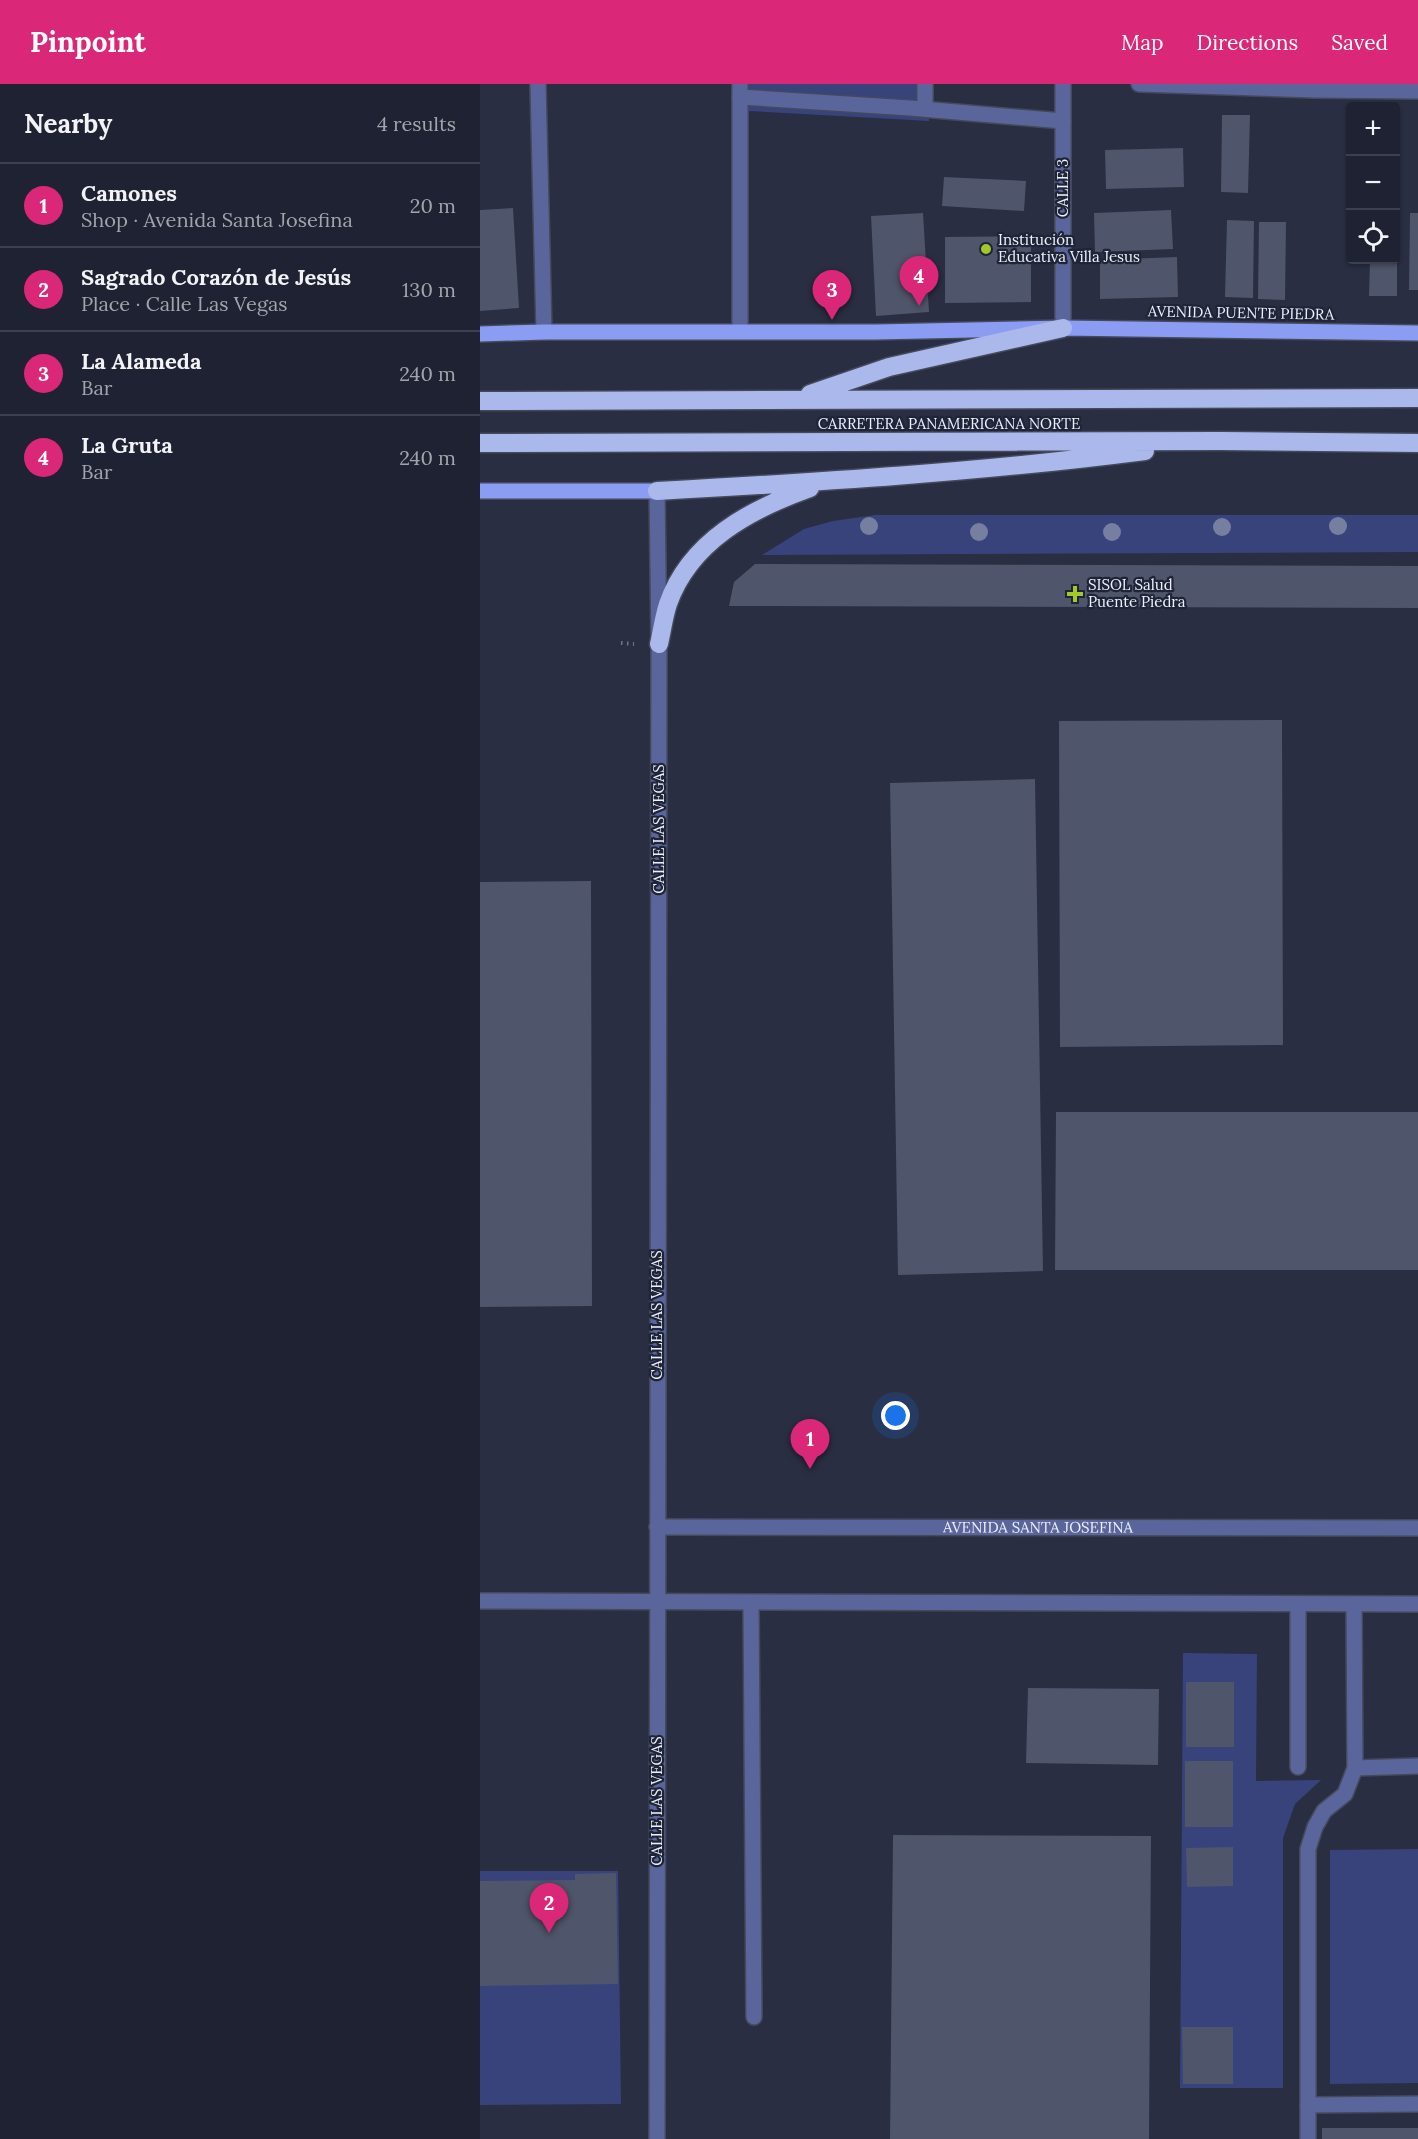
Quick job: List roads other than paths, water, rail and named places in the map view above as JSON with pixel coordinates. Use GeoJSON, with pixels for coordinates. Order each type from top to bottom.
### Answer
{"type":"FeatureCollection","features":[{"type":"Feature","properties":{"kind":"highway"},"geometry":{"type":"LineString","coordinates":[[797,399],[890,367],[1063,328]]}},
{"type":"Feature","properties":{"kind":"highway","name":"CARRETERA PANAMERICANA NORTE"},"geometry":{"type":"LineString","coordinates":[[480,401],[1418,398]]}},
{"type":"Feature","properties":{"kind":"highway"},"geometry":{"type":"LineString","coordinates":[[657,491],[841,480],[1052,463],[1221,441]]}},
{"type":"Feature","properties":{"kind":"highway","name":"CARRETERA PANAMERICANA NORTE"},"geometry":{"type":"LineString","coordinates":[[480,443],[1221,441],[1418,443]]}},
{"type":"Feature","properties":{"kind":"highway"},"geometry":{"type":"LineString","coordinates":[[659,644],[667,605],[674,589],[699,553],[718,534],[739,519],[783,498],[841,480]]}},
{"type":"Feature","properties":{"kind":"main road","name":"AVENIDA PUENTE PIEDRA"},"geometry":{"type":"LineString","coordinates":[[480,334],[876,332],[1063,328],[1418,333]]}},
{"type":"Feature","properties":{"kind":"main road"},"geometry":{"type":"LineString","coordinates":[[480,492],[657,491]]}},
{"type":"Feature","properties":{"kind":"street"},"geometry":{"type":"LineString","coordinates":[[538,84],[544,332]]}},
{"type":"Feature","properties":{"kind":"street"},"geometry":{"type":"LineString","coordinates":[[925,84],[925,109]]}},
{"type":"Feature","properties":{"kind":"street","name":"CALLE 3"},"geometry":{"type":"LineString","coordinates":[[1063,84],[1063,328]]}},
{"type":"Feature","properties":{"kind":"street"},"geometry":{"type":"LineString","coordinates":[[1139,84],[1418,91]]}},
{"type":"Feature","properties":{"kind":"street"},"geometry":{"type":"LineString","coordinates":[[740,331],[740,90],[1063,121]]}},
{"type":"Feature","properties":{"kind":"street","name":"CALLE LAS VEGAS"},"geometry":{"type":"LineString","coordinates":[[657,491],[659,644],[657,2139]]}},
{"type":"Feature","properties":{"kind":"street","name":"AVENIDA SANTA JOSEFINA"},"geometry":{"type":"LineString","coordinates":[[657,1527],[1418,1528]]}},
{"type":"Feature","properties":{"kind":"street"},"geometry":{"type":"LineString","coordinates":[[480,1601],[1418,1604]]}},
{"type":"Feature","properties":{"kind":"street"},"geometry":{"type":"LineString","coordinates":[[751,1602],[754,2017]]}},
{"type":"Feature","properties":{"kind":"street"},"geometry":{"type":"LineString","coordinates":[[1298,1604],[1298,1767]]}},
{"type":"Feature","properties":{"kind":"street"},"geometry":{"type":"LineString","coordinates":[[1308,2139],[1308,1850],[1314,1827],[1324,1811],[1345,1794],[1355,1768],[1354,1604]]}},
{"type":"Feature","properties":{"kind":"street"},"geometry":{"type":"LineString","coordinates":[[1355,1768],[1418,1766]]}},
{"type":"Feature","properties":{"kind":"street"},"geometry":{"type":"LineString","coordinates":[[1308,2105],[1418,2104]]}},
{"type":"Feature","properties":{"kind":"place","name":"Institución Educativa Villa Jesus"},"geometry":{"type":"Point","coordinates":[986,249]}},
{"type":"Feature","properties":{"kind":"place","name":"La Gruta"},"geometry":{"type":"Point","coordinates":[919,306]}},
{"type":"Feature","properties":{"kind":"place","name":"La Alameda"},"geometry":{"type":"Point","coordinates":[832,320]}},
{"type":"Feature","properties":{"kind":"place","name":"SISOL Salud Puente Piedra"},"geometry":{"type":"Point","coordinates":[1075,594]}},
{"type":"Feature","properties":{"kind":"place","name":"Camones"},"geometry":{"type":"Point","coordinates":[810,1469]}},
{"type":"Feature","properties":{"kind":"place","name":"Sagrado Corazón de Jesús"},"geometry":{"type":"Point","coordinates":[549,1933]}}]}
